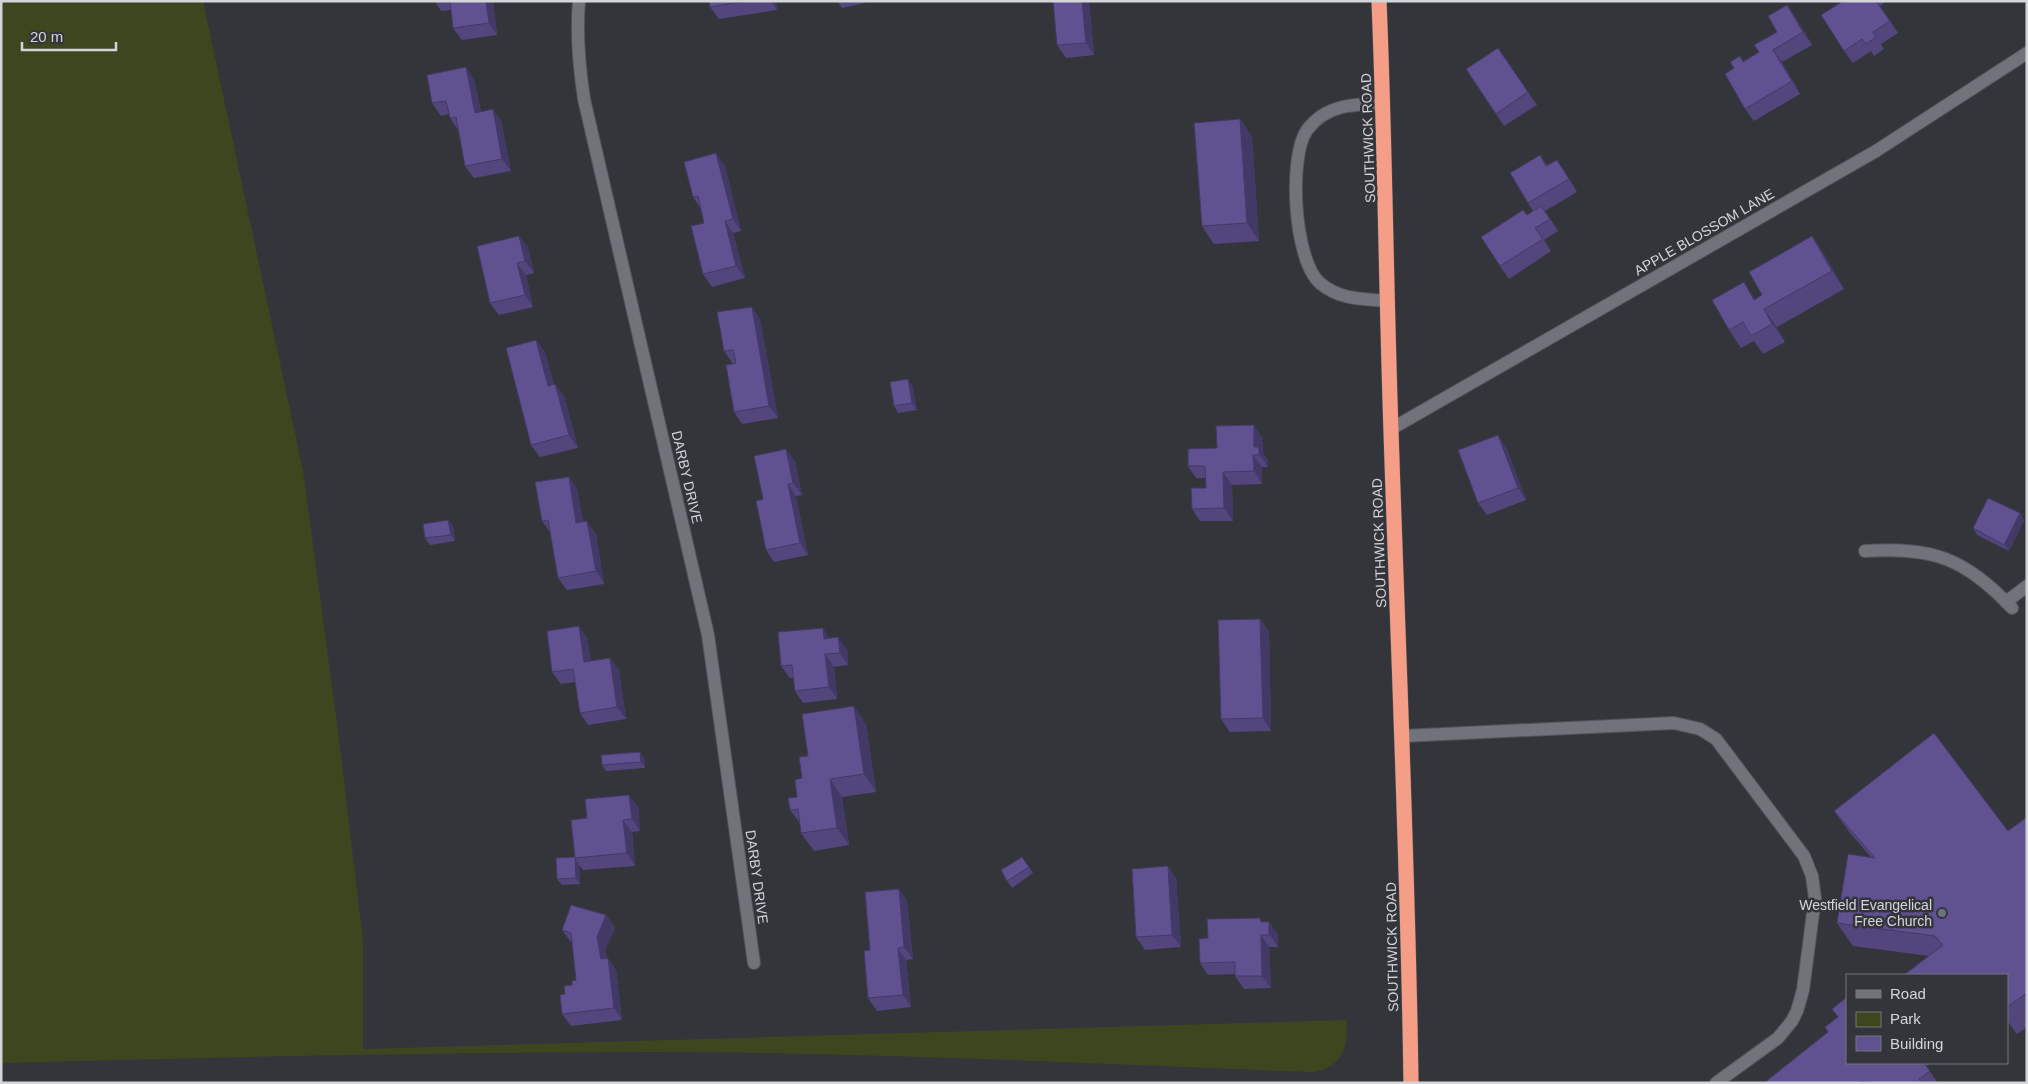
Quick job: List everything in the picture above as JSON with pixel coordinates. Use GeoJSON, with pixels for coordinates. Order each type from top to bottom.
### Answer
{"type":"FeatureCollection","features":[{"type":"Feature","properties":{"kind":"highway","name":"SOUTHWICK ROAD"},"geometry":{"type":"LineString","coordinates":[[1379,1],[1391,429],[1403,736],[1411,1083]]}},
{"type":"Feature","properties":{"kind":"street","name":"DARBY DRIVE"},"geometry":{"type":"LineString","coordinates":[[580,1],[578,63],[584,99],[708,635],[754,963]]}},
{"type":"Feature","properties":{"kind":"street","name":"APPLE BLOSSOM LANE"},"geometry":{"type":"LineString","coordinates":[[1391,429],[1876,151],[2027,53]]}},
{"type":"Feature","properties":{"kind":"street"},"geometry":{"type":"LineString","coordinates":[[1383,104],[1350,104],[1336,108],[1325,114],[1308,130],[1301,143],[1296,176],[1297,216],[1304,252],[1318,282],[1331,291],[1347,297],[1388,301]]}},
{"type":"Feature","properties":{"kind":"street"},"geometry":{"type":"LineString","coordinates":[[1866,551],[1909,550],[1933,554],[1947,559],[1973,574],[1996,591],[2009,605],[2027,586]]}},
{"type":"Feature","properties":{"kind":"street"},"geometry":{"type":"LineString","coordinates":[[1403,736],[1674,723],[1700,728],[1716,739],[1804,856],[1812,876],[1815,898],[1802,990],[1797,1011],[1792,1021],[1769,1046],[1716,1083]]}},
{"type":"Feature","properties":{"kind":"green space"},"geometry":{"type":"Polygon","coordinates":[[[1,1],[203,1],[303,471],[337,723],[363,941],[363,1049],[1347,1020],[1346,1039],[1342,1054],[1331,1066],[1313,1072],[984,1059],[654,1052],[410,1054],[1,1063],[1,1]]]}},
{"type":"Feature","properties":{"kind":"building"},"geometry":{"type":"Polygon","coordinates":[[[450,1],[486,1],[489,23],[453,28],[450,1]]]}},
{"type":"Feature","properties":{"kind":"building"},"geometry":{"type":"Polygon","coordinates":[[[709,1],[745,1],[710,7],[709,1]]]}},
{"type":"Feature","properties":{"kind":"building"},"geometry":{"type":"Polygon","coordinates":[[[1053,1],[1082,1],[1086,43],[1057,45],[1053,1]]]}},
{"type":"Feature","properties":{"kind":"building"},"geometry":{"type":"Polygon","coordinates":[[[1843,1],[1876,1],[1890,21],[1873,32],[1876,37],[1866,44],[1862,39],[1844,51],[1821,15],[1843,1]]]}},
{"type":"Feature","properties":{"kind":"building"},"geometry":{"type":"Polygon","coordinates":[[[1787,5],[1803,32],[1773,50],[1792,81],[1745,109],[1725,74],[1734,68],[1730,62],[1740,56],[1743,62],[1759,52],[1754,45],[1777,32],[1768,16],[1787,5]]]}},
{"type":"Feature","properties":{"kind":"building"},"geometry":{"type":"Polygon","coordinates":[[[1498,48],[1528,92],[1496,114],[1466,69],[1498,48]]]}},
{"type":"Feature","properties":{"kind":"building"},"geometry":{"type":"Polygon","coordinates":[[[466,67],[475,113],[493,109],[502,159],[465,166],[456,117],[450,118],[446,101],[432,103],[427,75],[466,67]]]}},
{"type":"Feature","properties":{"kind":"building"},"geometry":{"type":"Polygon","coordinates":[[[1240,119],[1247,223],[1202,226],[1194,123],[1240,119]]]}},
{"type":"Feature","properties":{"kind":"building"},"geometry":{"type":"Polygon","coordinates":[[[716,153],[733,219],[725,221],[736,266],[703,274],[691,226],[704,223],[698,196],[693,197],[684,162],[716,153]]]}},
{"type":"Feature","properties":{"kind":"building"},"geometry":{"type":"Polygon","coordinates":[[[1540,155],[1546,166],[1557,160],[1569,179],[1528,203],[1510,173],[1540,155]]]}},
{"type":"Feature","properties":{"kind":"building"},"geometry":{"type":"Polygon","coordinates":[[[1541,206],[1550,219],[1535,228],[1543,239],[1500,266],[1481,237],[1523,210],[1527,215],[1541,206]]]}},
{"type":"Feature","properties":{"kind":"building"},"geometry":{"type":"Polygon","coordinates":[[[519,236],[525,261],[517,263],[525,295],[490,303],[477,246],[519,236]]]}},
{"type":"Feature","properties":{"kind":"building"},"geometry":{"type":"Polygon","coordinates":[[[1812,236],[1832,271],[1764,309],[1772,324],[1751,336],[1743,322],[1729,330],[1712,300],[1744,282],[1754,300],[1762,295],[1749,272],[1812,236]]]}},
{"type":"Feature","properties":{"kind":"building"},"geometry":{"type":"Polygon","coordinates":[[[752,307],[769,406],[734,412],[726,365],[736,363],[733,350],[724,351],[717,312],[752,307]]]}},
{"type":"Feature","properties":{"kind":"building"},"geometry":{"type":"Polygon","coordinates":[[[536,340],[548,386],[555,384],[569,435],[531,445],[506,348],[536,340]]]}},
{"type":"Feature","properties":{"kind":"building"},"geometry":{"type":"Polygon","coordinates":[[[908,379],[912,403],[894,406],[890,382],[908,379]]]}},
{"type":"Feature","properties":{"kind":"building"},"geometry":{"type":"Polygon","coordinates":[[[1254,425],[1254,447],[1259,447],[1259,455],[1253,455],[1254,471],[1223,472],[1224,508],[1192,509],[1191,488],[1206,488],[1205,466],[1188,466],[1188,449],[1217,448],[1216,426],[1254,425]]]}},
{"type":"Feature","properties":{"kind":"building"},"geometry":{"type":"Polygon","coordinates":[[[1498,435],[1518,488],[1478,503],[1458,450],[1498,435]]]}},
{"type":"Feature","properties":{"kind":"building"},"geometry":{"type":"Polygon","coordinates":[[[786,449],[793,483],[788,484],[800,543],[766,550],[756,501],[763,499],[754,456],[786,449]]]}},
{"type":"Feature","properties":{"kind":"building"},"geometry":{"type":"Polygon","coordinates":[[[569,477],[576,523],[587,521],[596,571],[558,578],[548,520],[542,521],[535,482],[569,477]]]}},
{"type":"Feature","properties":{"kind":"building"},"geometry":{"type":"Polygon","coordinates":[[[1988,498],[2020,513],[2004,545],[1973,528],[1988,498]]]}},
{"type":"Feature","properties":{"kind":"building"},"geometry":{"type":"Polygon","coordinates":[[[448,520],[451,535],[425,538],[423,524],[448,520]]]}},
{"type":"Feature","properties":{"kind":"building"},"geometry":{"type":"Polygon","coordinates":[[[1260,619],[1263,718],[1221,719],[1218,620],[1260,619]]]}},
{"type":"Feature","properties":{"kind":"building"},"geometry":{"type":"Polygon","coordinates":[[[579,626],[584,662],[610,658],[617,707],[580,713],[573,669],[552,672],[547,631],[579,626]]]}},
{"type":"Feature","properties":{"kind":"building"},"geometry":{"type":"Polygon","coordinates":[[[823,628],[824,639],[838,637],[840,653],[825,654],[829,687],[795,691],[792,665],[781,666],[778,632],[823,628]]]}},
{"type":"Feature","properties":{"kind":"building"},"geometry":{"type":"Polygon","coordinates":[[[854,706],[864,774],[830,779],[837,828],[801,833],[798,809],[790,810],[788,798],[797,797],[795,780],[802,778],[799,757],[808,756],[802,714],[854,706]]]}},
{"type":"Feature","properties":{"kind":"building","name":"Westfield Evangelical Free Church"},"geometry":{"type":"Polygon","coordinates":[[[1934,733],[2008,831],[2027,817],[2027,993],[2008,1006],[2008,974],[1905,974],[1943,945],[1935,936],[1837,923],[1848,854],[1875,858],[1834,811],[1934,733]]]}},
{"type":"Feature","properties":{"kind":"building"},"geometry":{"type":"Polygon","coordinates":[[[640,752],[641,762],[602,765],[601,755],[640,752]]]}},
{"type":"Feature","properties":{"kind":"building"},"geometry":{"type":"Polygon","coordinates":[[[629,795],[632,819],[623,820],[627,853],[575,858],[571,820],[587,818],[585,799],[629,795]]]}},
{"type":"Feature","properties":{"kind":"building"},"geometry":{"type":"Polygon","coordinates":[[[575,857],[576,878],[557,879],[556,858],[575,857]]]}},
{"type":"Feature","properties":{"kind":"building"},"geometry":{"type":"Polygon","coordinates":[[[1022,857],[1029,867],[1007,881],[1001,870],[1022,857]]]}},
{"type":"Feature","properties":{"kind":"building"},"geometry":{"type":"Polygon","coordinates":[[[1168,866],[1172,935],[1136,937],[1132,869],[1168,866]]]}},
{"type":"Feature","properties":{"kind":"building"},"geometry":{"type":"Polygon","coordinates":[[[899,889],[904,947],[898,948],[903,995],[868,998],[864,951],[870,950],[865,892],[899,889]]]}},
{"type":"Feature","properties":{"kind":"building"},"geometry":{"type":"Polygon","coordinates":[[[571,905],[606,915],[597,937],[601,959],[608,958],[614,1008],[562,1014],[560,995],[565,994],[564,986],[572,985],[572,981],[576,980],[571,933],[562,930],[571,905]]]}},
{"type":"Feature","properties":{"kind":"building"},"geometry":{"type":"Polygon","coordinates":[[[1260,918],[1261,922],[1269,922],[1269,935],[1261,935],[1262,976],[1235,976],[1235,962],[1200,963],[1199,939],[1208,938],[1207,919],[1260,918]]]}},
{"type":"Feature","properties":{"kind":"building"},"geometry":{"type":"Polygon","coordinates":[[[1846,998],[1846,1064],[1925,1064],[1930,1071],[1919,1079],[1922,1083],[1866,1083],[1864,1081],[1861,1083],[1764,1083],[1828,1032],[1825,1027],[1838,1017],[1832,1009],[1846,998]]]}},
{"type":"Feature","properties":{"kind":"place","name":"Westfield Evangelical Free Church"},"geometry":{"type":"Point","coordinates":[1942,913]}}]}
